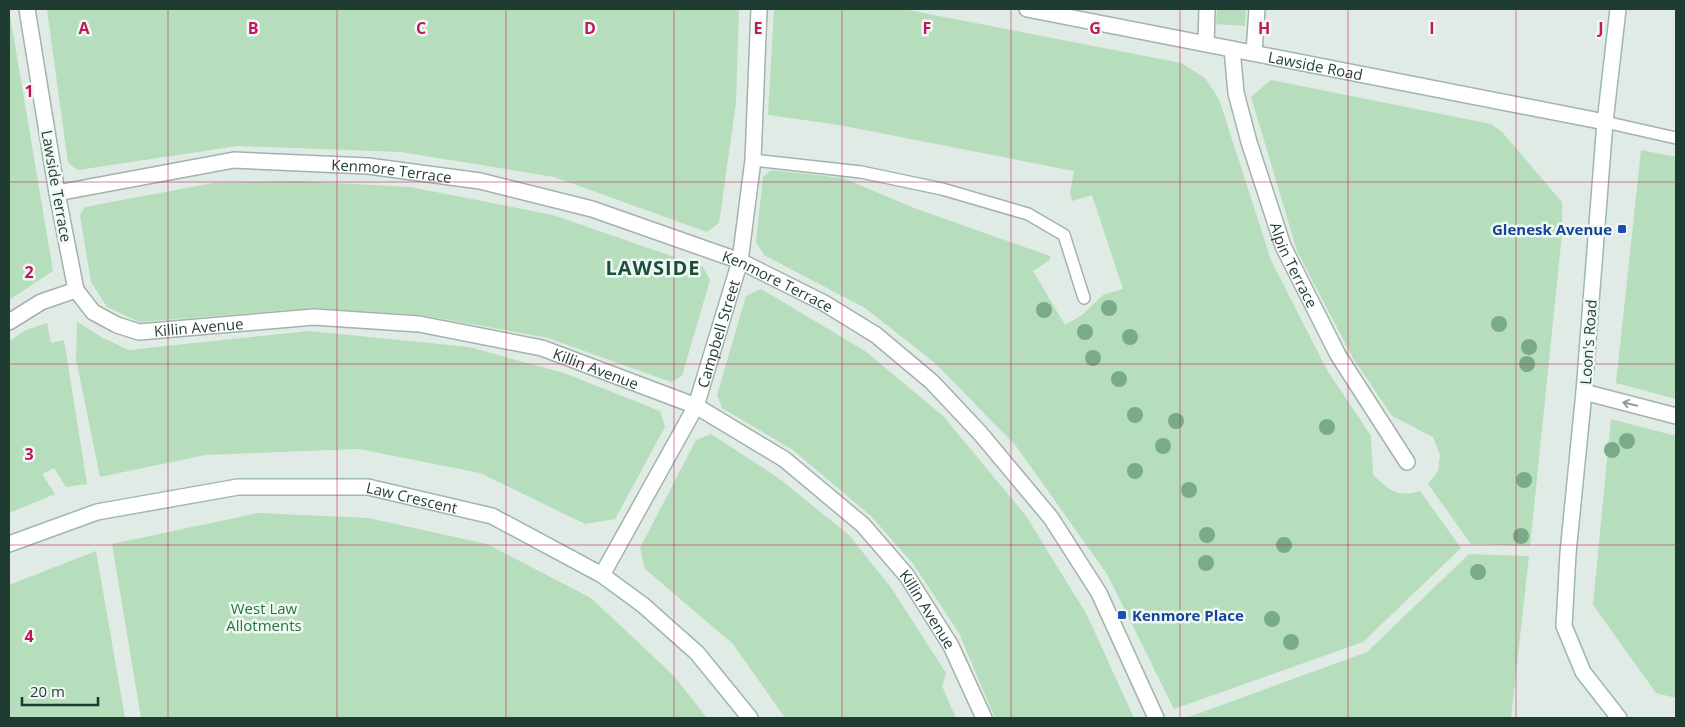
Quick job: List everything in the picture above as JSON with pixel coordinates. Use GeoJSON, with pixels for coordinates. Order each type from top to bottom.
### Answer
{"type":"FeatureCollection","features":[{"type":"Feature","properties":{"kind":"street","name":"Lawside Terrace"},"geometry":{"type":"LineString","coordinates":[[27,9],[57,193],[76,290]]}},
{"type":"Feature","properties":{"kind":"street","name":"Campbell Street"},"geometry":{"type":"LineString","coordinates":[[602,575],[696,406],[740,261],[753,160],[758,9]]}},
{"type":"Feature","properties":{"kind":"street","name":"Lawside Road"},"geometry":{"type":"LineString","coordinates":[[1026,9],[1605,122]]}},
{"type":"Feature","properties":{"kind":"street"},"geometry":{"type":"LineString","coordinates":[[1206,44],[1207,9]]}},
{"type":"Feature","properties":{"kind":"street"},"geometry":{"type":"LineString","coordinates":[[1254,53],[1256,9]]}},
{"type":"Feature","properties":{"kind":"street","name":"Loon's Road"},"geometry":{"type":"LineString","coordinates":[[1617,718],[1584,672],[1564,626],[1568,553],[1584,392],[1605,122],[1618,9]]}},
{"type":"Feature","properties":{"kind":"street","name":"Alpin Terrace"},"geometry":{"type":"LineString","coordinates":[[1232,49],[1236,93],[1242,117],[1283,246],[1338,355],[1407,462]]}},
{"type":"Feature","properties":{"kind":"street","name":"Kenmore Terrace"},"geometry":{"type":"LineString","coordinates":[[57,193],[234,160],[368,166],[480,181],[592,209],[740,261],[824,303],[876,335],[932,382],[980,433],[1051,518],[1099,593],[1156,718]]}},
{"type":"Feature","properties":{"kind":"street"},"geometry":{"type":"LineString","coordinates":[[9,322],[41,302],[76,290]]}},
{"type":"Feature","properties":{"kind":"street","name":"Killin Avenue"},"geometry":{"type":"LineString","coordinates":[[76,290],[93,312],[117,325],[139,332],[314,317],[419,324],[542,348],[696,406],[784,458],[863,525],[907,576],[951,646],[984,718]]}},
{"type":"Feature","properties":{"kind":"street"},"geometry":{"type":"LineString","coordinates":[[1584,392],[1676,416]]}},
{"type":"Feature","properties":{"kind":"street","name":"Law Crescent"},"geometry":{"type":"LineString","coordinates":[[9,544],[97,512],[238,487],[368,487],[492,516],[602,575],[643,605],[697,653],[750,718]]}},
{"type":"Feature","properties":{"kind":"lane"},"geometry":{"type":"LineString","coordinates":[[1605,122],[1676,138]]}},
{"type":"Feature","properties":{"kind":"lane"},"geometry":{"type":"LineString","coordinates":[[753,160],[861,172],[942,189],[1028,214],[1064,234],[1084,298]]}},
{"type":"Feature","properties":{"kind":"green space"},"geometry":{"type":"Polygon","coordinates":[[[9,9],[53,271],[9,300],[9,9]]]}},
{"type":"Feature","properties":{"kind":"green space"},"geometry":{"type":"Polygon","coordinates":[[[47,9],[739,9],[736,103],[719,223],[707,232],[554,177],[401,152],[237,146],[78,170],[68,163],[47,9]]]}},
{"type":"Feature","properties":{"kind":"green space"},"geometry":{"type":"Polygon","coordinates":[[[774,9],[903,9],[1181,63],[1205,78],[1219,99],[1271,260],[1327,370],[1371,436],[1373,475],[1384,485],[1399,493],[1405,494],[1420,491],[1461,548],[1363,642],[1174,709],[1107,574],[1016,446],[935,363],[865,308],[764,255],[756,242],[763,177],[771,170],[843,178],[914,208],[1050,256],[1050,260],[1033,271],[1065,325],[1082,315],[1103,295],[1123,289],[1092,195],[1072,201],[1070,193],[1074,171],[839,125],[768,115],[774,9]]]}},
{"type":"Feature","properties":{"kind":"green space"},"geometry":{"type":"Polygon","coordinates":[[[1217,9],[1246,9],[1245,26],[1216,24],[1217,9]]]}},
{"type":"Feature","properties":{"kind":"green space"},"geometry":{"type":"Polygon","coordinates":[[[1271,80],[1491,124],[1502,132],[1562,202],[1562,234],[1530,546],[1471,544],[1428,484],[1438,471],[1440,455],[1433,437],[1392,416],[1353,358],[1297,251],[1251,97],[1271,80]]]}},
{"type":"Feature","properties":{"kind":"green space"},"geometry":{"type":"Polygon","coordinates":[[[1641,150],[1676,157],[1676,399],[1616,383],[1641,150]]]}},
{"type":"Feature","properties":{"kind":"green space"},"geometry":{"type":"Polygon","coordinates":[[[297,181],[410,187],[553,215],[703,267],[710,280],[682,376],[671,382],[548,338],[421,315],[314,308],[139,322],[107,307],[91,282],[80,215],[85,207],[213,183],[297,181]]]}},
{"type":"Feature","properties":{"kind":"green space"},"geometry":{"type":"Polygon","coordinates":[[[761,289],[865,351],[943,416],[1026,516],[1087,615],[1134,718],[995,718],[959,633],[914,565],[871,516],[793,450],[722,408],[717,395],[746,296],[761,289]]]}},
{"type":"Feature","properties":{"kind":"green space"},"geometry":{"type":"Polygon","coordinates":[[[77,322],[103,338],[129,350],[309,331],[469,347],[564,373],[660,411],[665,427],[615,519],[585,524],[480,473],[359,449],[205,455],[100,477],[76,359],[77,322]]]}},
{"type":"Feature","properties":{"kind":"green space"},"geometry":{"type":"Polygon","coordinates":[[[47,323],[51,343],[64,340],[87,484],[66,487],[54,468],[42,474],[55,494],[9,513],[9,341],[26,330],[47,323]]]}},
{"type":"Feature","properties":{"kind":"green space"},"geometry":{"type":"Polygon","coordinates":[[[1611,419],[1676,436],[1676,698],[1656,693],[1593,605],[1611,419]]]}},
{"type":"Feature","properties":{"kind":"green space"},"geometry":{"type":"Polygon","coordinates":[[[711,434],[777,477],[849,535],[892,589],[946,673],[942,686],[956,718],[785,718],[733,644],[645,569],[640,548],[696,440],[711,434]]]}},
{"type":"Feature","properties":{"kind":"green space","name":"West Law Allotments"},"geometry":{"type":"Polygon","coordinates":[[[258,513],[368,518],[487,544],[591,598],[674,676],[707,718],[141,718],[112,544],[258,513]]]}},
{"type":"Feature","properties":{"kind":"green space"},"geometry":{"type":"Polygon","coordinates":[[[96,551],[125,718],[9,718],[9,585],[96,551]]]}},
{"type":"Feature","properties":{"kind":"green space"},"geometry":{"type":"Polygon","coordinates":[[[1469,554],[1529,556],[1511,718],[1186,718],[1367,652],[1469,554]]]}},
{"type":"Feature","properties":{"kind":"place","name":"Glenesk Avenue"},"geometry":{"type":"Point","coordinates":[1622,229]}},
{"type":"Feature","properties":{"kind":"place","name":"Kenmore Place"},"geometry":{"type":"Point","coordinates":[1122,615]}},
{"type":"Feature","properties":{"kind":"district","name":"LAWSIDE"},"geometry":{"type":"Point","coordinates":[653,267]}}]}
